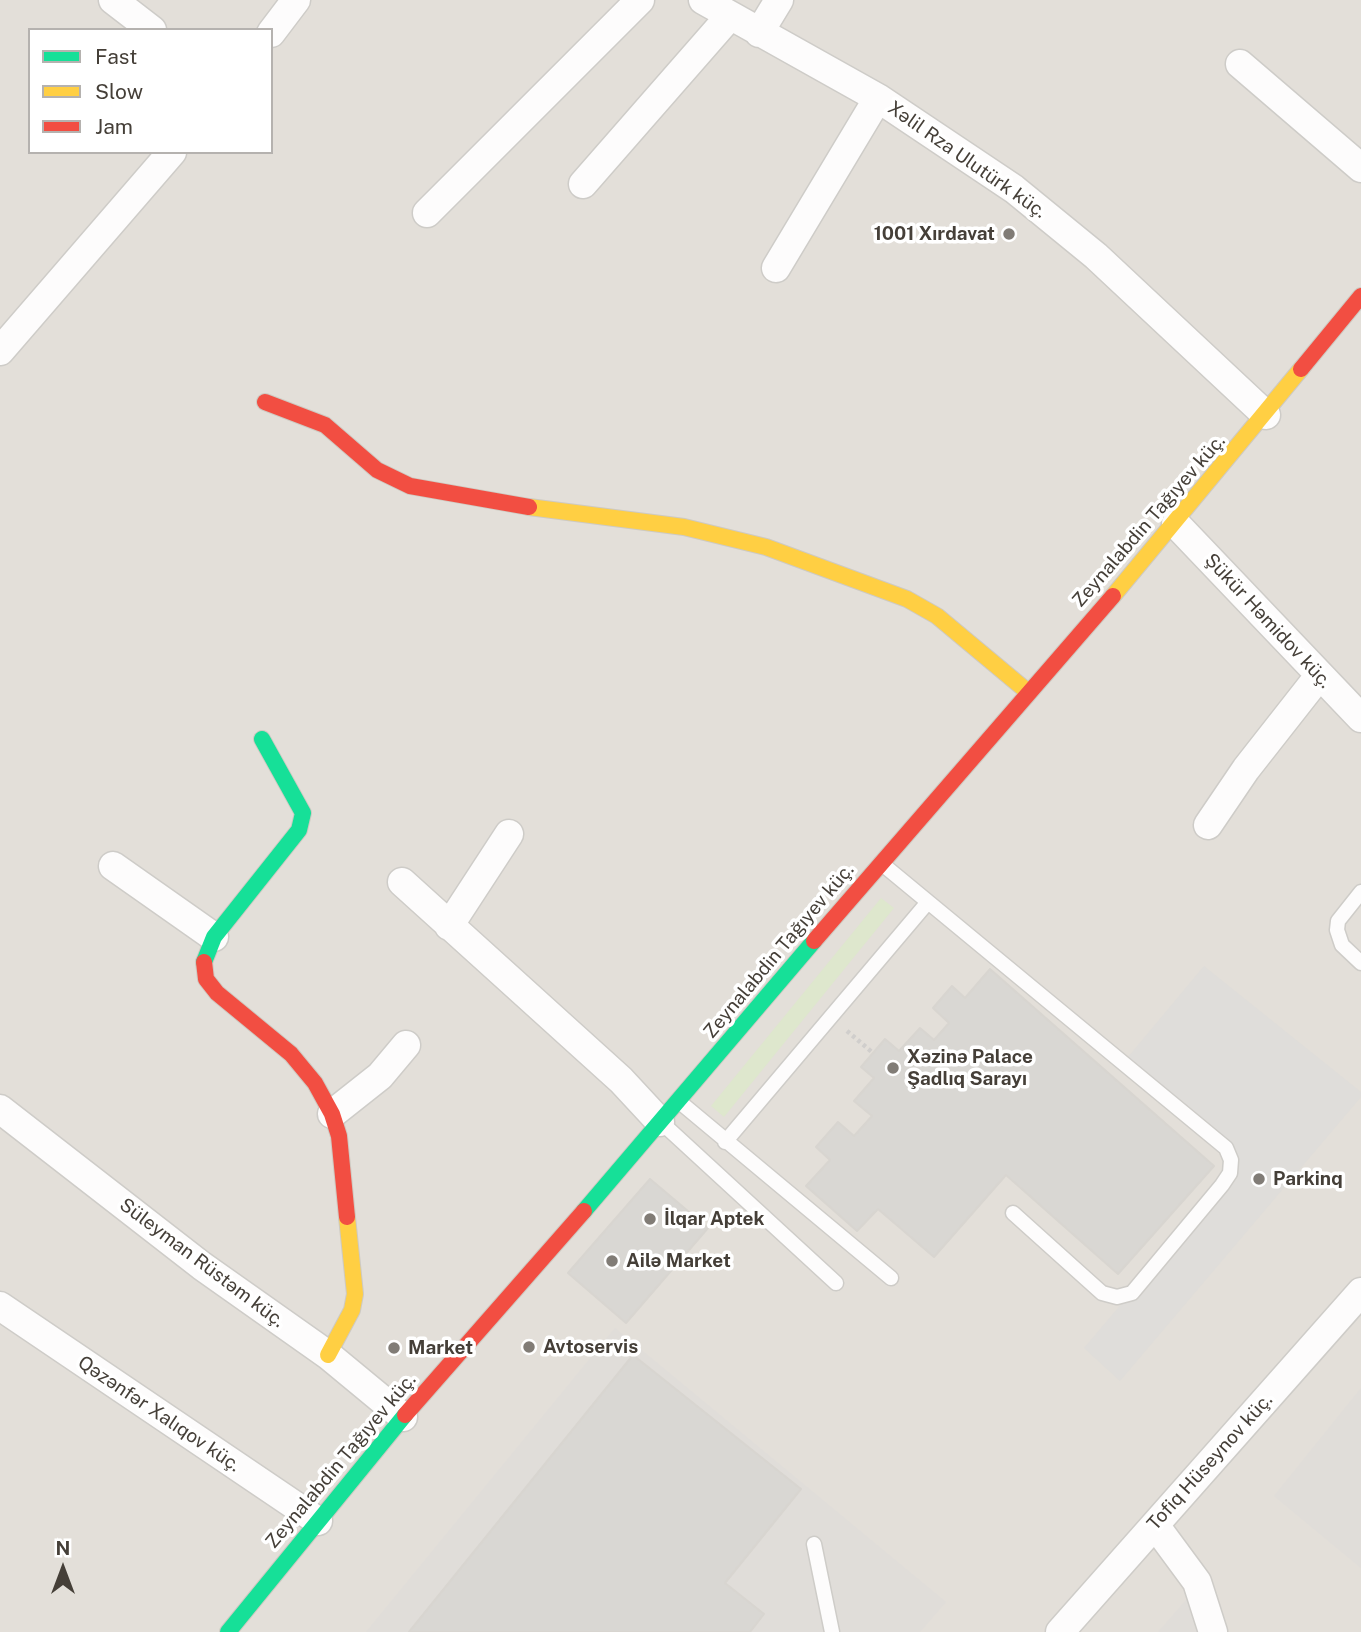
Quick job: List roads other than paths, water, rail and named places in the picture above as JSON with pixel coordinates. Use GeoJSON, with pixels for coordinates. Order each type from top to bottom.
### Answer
{"type":"FeatureCollection","features":[{"type":"Feature","properties":{"kind":"street"},"geometry":{"type":"LineString","coordinates":[[113,0],[149,28]]}},
{"type":"Feature","properties":{"kind":"street"},"geometry":{"type":"LineString","coordinates":[[273,30],[296,0]]}},
{"type":"Feature","properties":{"kind":"street"},"geometry":{"type":"LineString","coordinates":[[427,213],[640,0]]}},
{"type":"Feature","properties":{"kind":"street","name":"Xəlil Rza Ulutürk küç."},"geometry":{"type":"LineString","coordinates":[[703,0],[729,17],[878,98],[1024,197],[1096,256],[1266,415]]}},
{"type":"Feature","properties":{"kind":"street"},"geometry":{"type":"LineString","coordinates":[[759,33],[779,0]]}},
{"type":"Feature","properties":{"kind":"street"},"geometry":{"type":"LineString","coordinates":[[583,184],[729,17]]}},
{"type":"Feature","properties":{"kind":"street"},"geometry":{"type":"LineString","coordinates":[[1240,64],[1361,168]]}},
{"type":"Feature","properties":{"kind":"street"},"geometry":{"type":"LineString","coordinates":[[776,268],[878,98]]}},
{"type":"Feature","properties":{"kind":"street"},"geometry":{"type":"LineString","coordinates":[[0,351],[170,154]]}},
{"type":"Feature","properties":{"kind":"street","name":"Zeynalabdin Tağıyev küç."},"geometry":{"type":"LineString","coordinates":[[228,1632],[403,1417],[670,1112],[880,862],[1176,524],[1361,296]]}},
{"type":"Feature","properties":{"kind":"street"},"geometry":{"type":"LineString","coordinates":[[265,402],[325,425],[377,470],[410,486],[498,503],[684,527],[766,547],[908,599],[937,616],[1028,692]]}},
{"type":"Feature","properties":{"kind":"street","name":"Şükür Həmidov küç."},"geometry":{"type":"LineString","coordinates":[[1176,524],[1361,718]]}},
{"type":"Feature","properties":{"kind":"street"},"geometry":{"type":"LineString","coordinates":[[1208,825],[1246,769],[1319,676]]}},
{"type":"Feature","properties":{"kind":"street"},"geometry":{"type":"LineString","coordinates":[[262,739],[296,796],[303,813],[299,830],[214,937],[204,959],[206,979],[290,1054],[315,1083],[332,1114],[339,1136],[355,1294],[352,1310],[328,1355]]}},
{"type":"Feature","properties":{"kind":"street"},"geometry":{"type":"LineString","coordinates":[[449,926],[509,834]]}},
{"type":"Feature","properties":{"kind":"street"},"geometry":{"type":"LineString","coordinates":[[113,866],[214,937]]}},
{"type":"Feature","properties":{"kind":"street"},"geometry":{"type":"LineString","coordinates":[[402,882],[621,1080],[670,1112]]}},
{"type":"Feature","properties":{"kind":"street"},"geometry":{"type":"LineString","coordinates":[[332,1114],[380,1076],[406,1045]]}},
{"type":"Feature","properties":{"kind":"street","name":"Süleyman Rüstəm küç."},"geometry":{"type":"LineString","coordinates":[[0,1109],[202,1266],[328,1355],[403,1417]]}},
{"type":"Feature","properties":{"kind":"street","name":"Tofiq Hüseynov küç."},"geometry":{"type":"LineString","coordinates":[[1060,1632],[1361,1292]]}},
{"type":"Feature","properties":{"kind":"street","name":"Qəzənfər Xalıqov küç."},"geometry":{"type":"LineString","coordinates":[[0,1306],[317,1521]]}},
{"type":"Feature","properties":{"kind":"street"},"geometry":{"type":"LineString","coordinates":[[1155,1525],[1197,1582],[1213,1632]]}},
{"type":"Feature","properties":{"kind":"lane"},"geometry":{"type":"LineString","coordinates":[[880,862],[1226,1148],[1231,1160],[1230,1173],[1214,1195],[1132,1293],[1117,1297],[1102,1293],[1013,1213]]}},
{"type":"Feature","properties":{"kind":"lane"},"geometry":{"type":"LineString","coordinates":[[1361,892],[1338,921],[1337,930],[1342,945],[1361,963]]}},
{"type":"Feature","properties":{"kind":"lane"},"geometry":{"type":"LineString","coordinates":[[725,1142],[928,902]]}},
{"type":"Feature","properties":{"kind":"lane"},"geometry":{"type":"LineString","coordinates":[[670,1112],[725,1142],[891,1278]]}},
{"type":"Feature","properties":{"kind":"lane"},"geometry":{"type":"LineString","coordinates":[[670,1112],[836,1283]]}},
{"type":"Feature","properties":{"kind":"lane"},"geometry":{"type":"LineString","coordinates":[[814,1544],[832,1632]]}},
{"type":"Feature","properties":{"kind":"place","name":"1001 Xırdavat"},"geometry":{"type":"Point","coordinates":[1009,234]}},
{"type":"Feature","properties":{"kind":"place","name":"Xәzinә Palace Şadlıq Sarayı"},"geometry":{"type":"Point","coordinates":[893,1068]}},
{"type":"Feature","properties":{"kind":"place","name":"Parkinq"},"geometry":{"type":"Point","coordinates":[1259,1179]}},
{"type":"Feature","properties":{"kind":"place","name":"İlqar Aptek"},"geometry":{"type":"Point","coordinates":[650,1219]}},
{"type":"Feature","properties":{"kind":"place","name":"Ailə Market"},"geometry":{"type":"Point","coordinates":[612,1261]}},
{"type":"Feature","properties":{"kind":"place","name":"Avtoservis"},"geometry":{"type":"Point","coordinates":[529,1347]}},
{"type":"Feature","properties":{"kind":"place","name":"Market"},"geometry":{"type":"Point","coordinates":[394,1348]}}]}
